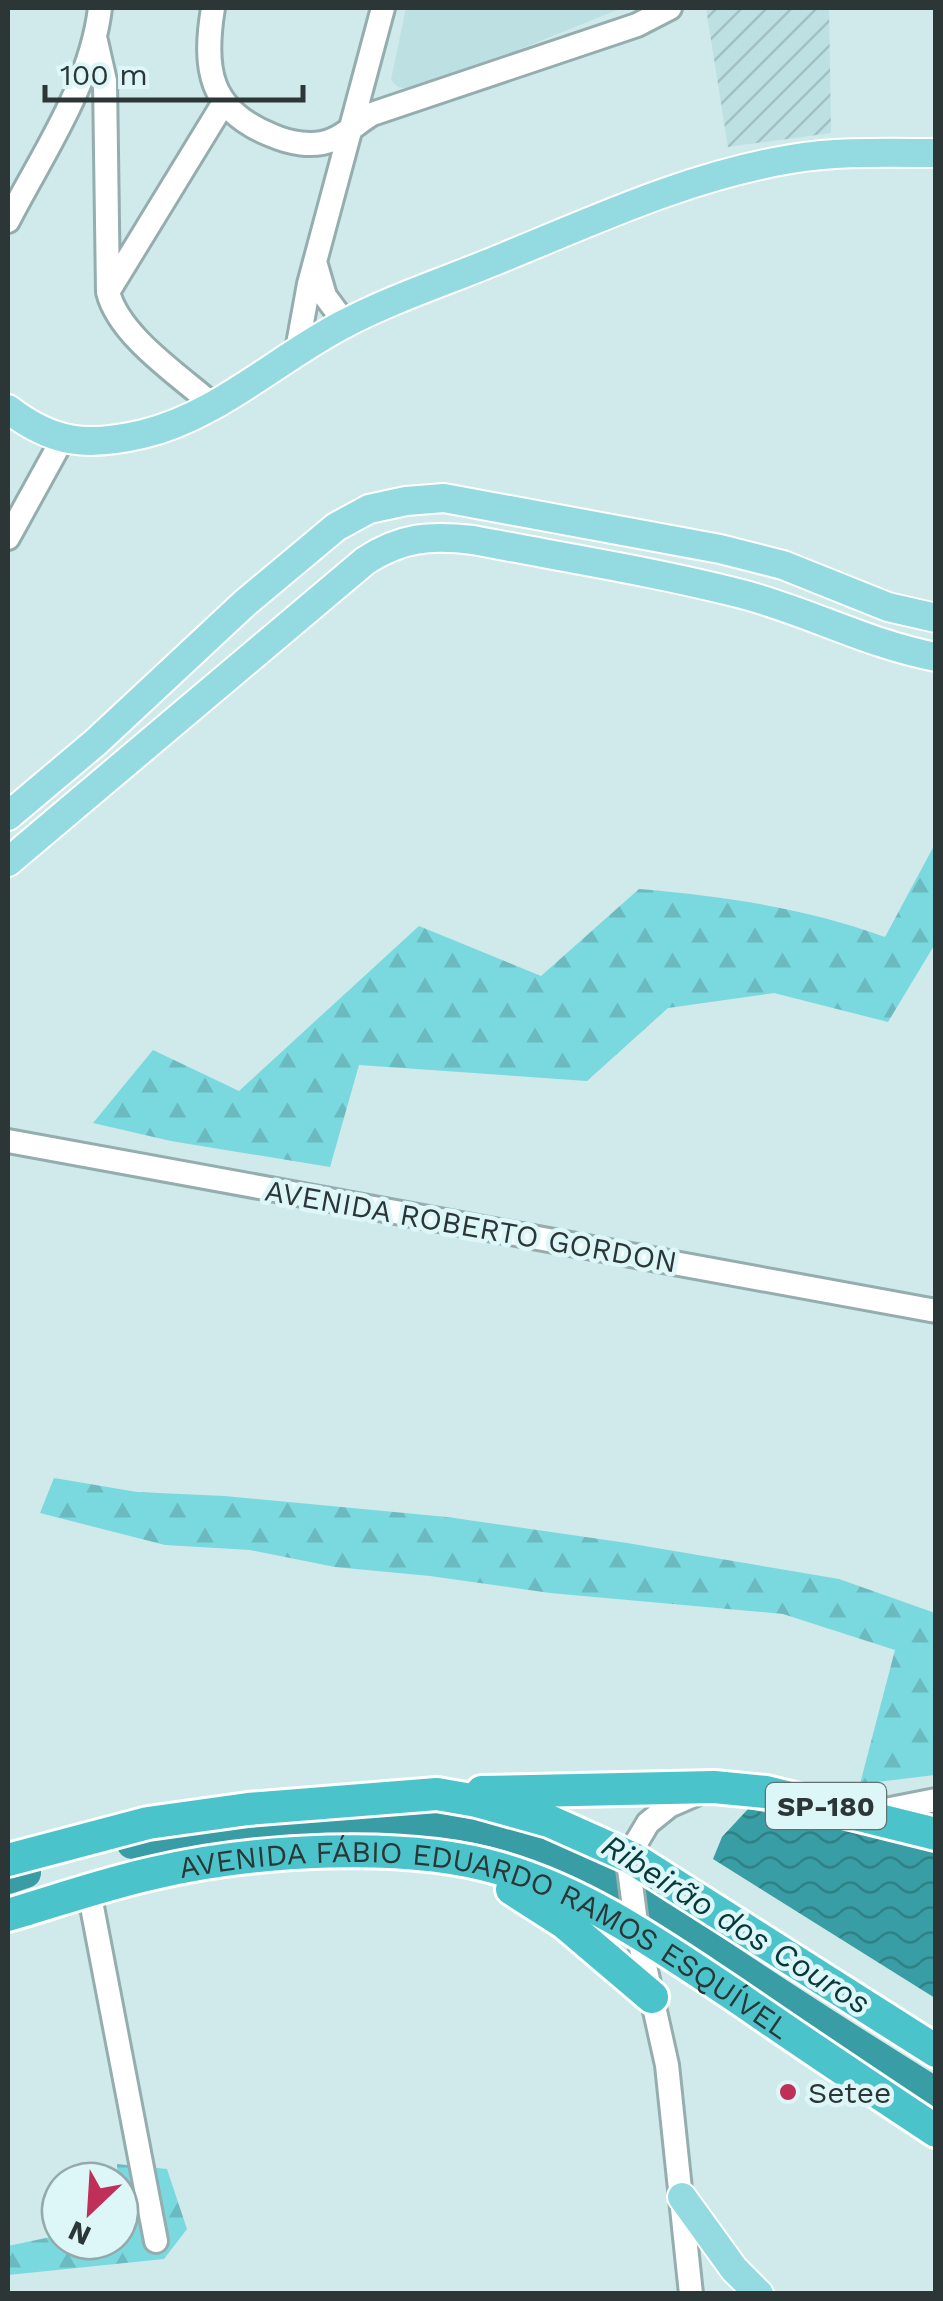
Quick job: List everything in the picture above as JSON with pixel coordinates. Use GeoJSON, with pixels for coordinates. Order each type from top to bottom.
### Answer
{"type":"FeatureCollection","features":[{"type":"Feature","properties":{"kind":"highway"},"geometry":{"type":"LineString","coordinates":[[438,1794],[714,1787]]}},
{"type":"Feature","properties":{"kind":"highway","name":"SP-180"},"geometry":{"type":"LineString","coordinates":[[714,1787],[766,1792],[936,1834]]}},
{"type":"Feature","properties":{"kind":"highway","name":"AVENIDA FÁBIO EDUARDO RAMOS ESQUÍVEL"},"geometry":{"type":"LineString","coordinates":[[8,1860],[148,1823],[248,1809],[438,1794],[549,1820],[631,1863],[936,2051]]}},
{"type":"Feature","properties":{"kind":"highway","name":"AVENIDA FÁBIO EDUARDO RAMOS ESQUÍVEL"},"geometry":{"type":"LineString","coordinates":[[8,1915],[156,1872],[238,1859],[336,1853],[460,1860],[536,1880],[636,1924],[936,2132]]}},
{"type":"Feature","properties":{"kind":"highway"},"geometry":{"type":"LineString","coordinates":[[460,1860],[564,1922],[652,1997]]}},
{"type":"Feature","properties":{"kind":"main road"},"geometry":{"type":"LineString","coordinates":[[8,409],[28,425],[62,440],[82,442],[144,434],[213,405],[345,323],[655,195],[789,159],[843,152],[936,153]]}},
{"type":"Feature","properties":{"kind":"main road"},"geometry":{"type":"LineString","coordinates":[[8,816],[142,701],[245,603],[336,527],[369,509],[406,501],[444,498],[720,549],[783,565],[936,622]]}},
{"type":"Feature","properties":{"kind":"main road"},"geometry":{"type":"LineString","coordinates":[[8,862],[364,561],[388,545],[415,538],[437,535],[474,540],[738,593],[787,607],[878,643],[936,658]]}},
{"type":"Feature","properties":{"kind":"main road"},"geometry":{"type":"LineString","coordinates":[[738,593],[772,590],[846,619],[857,613],[857,594]]}},
{"type":"Feature","properties":{"kind":"main road"},"geometry":{"type":"LineString","coordinates":[[179,715],[180,689],[224,645],[245,603]]}},
{"type":"Feature","properties":{"kind":"main road"},"geometry":{"type":"LineString","coordinates":[[878,643],[874,627],[881,618],[936,622]]}},
{"type":"Feature","properties":{"kind":"main road"},"geometry":{"type":"LineString","coordinates":[[682,2197],[734,2269],[759,2294]]}},
{"type":"Feature","properties":{"kind":"street"},"geometry":{"type":"LineString","coordinates":[[8,221],[66,112],[96,41],[100,8]]}},
{"type":"Feature","properties":{"kind":"street"},"geometry":{"type":"LineString","coordinates":[[213,8],[208,54],[212,80],[222,104],[260,131],[287,142],[317,144],[333,140],[372,114],[664,12]]}},
{"type":"Feature","properties":{"kind":"street"},"geometry":{"type":"LineString","coordinates":[[297,350],[302,315],[383,8]]}},
{"type":"Feature","properties":{"kind":"street"},"geometry":{"type":"LineString","coordinates":[[96,41],[106,80],[111,306],[126,329],[213,405]]}},
{"type":"Feature","properties":{"kind":"street"},"geometry":{"type":"LineString","coordinates":[[108,292],[222,104]]}},
{"type":"Feature","properties":{"kind":"street"},"geometry":{"type":"LineString","coordinates":[[66,112],[107,132]]}},
{"type":"Feature","properties":{"kind":"street"},"geometry":{"type":"LineString","coordinates":[[316,265],[325,296],[345,323]]}},
{"type":"Feature","properties":{"kind":"street"},"geometry":{"type":"LineString","coordinates":[[8,538],[62,440]]}},
{"type":"Feature","properties":{"kind":"street","name":"AVENIDA ROBERTO GORDON"},"geometry":{"type":"LineString","coordinates":[[8,1142],[936,1311]]}},
{"type":"Feature","properties":{"kind":"street","name":"SP-180"},"geometry":{"type":"LineString","coordinates":[[631,1863],[648,1823],[668,1806],[714,1787]]}},
{"type":"Feature","properties":{"kind":"street"},"geometry":{"type":"LineString","coordinates":[[864,1815],[936,1800]]}},
{"type":"Feature","properties":{"kind":"street"},"geometry":{"type":"LineString","coordinates":[[631,1863],[636,1924],[667,2064],[691,2294]]}},
{"type":"Feature","properties":{"kind":"street"},"geometry":{"type":"LineString","coordinates":[[89,1891],[156,2241]]}},
{"type":"Feature","properties":{"kind":"shaded area"},"geometry":{"type":"Polygon","coordinates":[[[406,8],[622,8],[419,90],[398,87],[391,80],[406,8]]]}},
{"type":"Feature","properties":{"kind":"shaded area"},"geometry":{"type":"Polygon","coordinates":[[[706,8],[829,8],[831,133],[728,147],[706,8]]]}},
{"type":"Feature","properties":{"kind":"green space"},"geometry":{"type":"Polygon","coordinates":[[[935,844],[935,944],[888,1022],[774,993],[668,1008],[587,1081],[359,1065],[330,1167],[171,1141],[93,1123],[153,1050],[239,1091],[419,926],[541,976],[639,889],[764,905],[825,918],[885,937],[935,844]]]}},
{"type":"Feature","properties":{"kind":"green space"},"geometry":{"type":"Polygon","coordinates":[[[54,1478],[137,1492],[224,1496],[447,1517],[839,1579],[935,1613],[935,1775],[860,1784],[895,1650],[783,1614],[550,1593],[335,1567],[250,1550],[165,1545],[40,1513],[54,1478]]]}},
{"type":"Feature","properties":{"kind":"green space"},"geometry":{"type":"Polygon","coordinates":[[[140,2166],[167,2169],[187,2229],[164,2259],[8,2275],[8,2246],[40,2239],[40,2261],[140,2261],[140,2166]]]}},
{"type":"Feature","properties":{"kind":"water"},"geometry":{"type":"Polygon","coordinates":[[[748,1809],[935,1850],[935,1998],[713,1859],[722,1837],[748,1809]]]}},
{"type":"Feature","properties":{"kind":"waterway","name":"Ribeirão dos Couros"},"geometry":{"type":"LineString","coordinates":[[132,1844],[271,1826],[371,1820],[466,1826],[508,1836],[596,1874],[936,2093]]}},
{"type":"Feature","properties":{"kind":"waterway","name":"Ribeirão dos Couros"},"geometry":{"type":"LineString","coordinates":[[8,1879],[26,1873]]}},
{"type":"Feature","properties":{"kind":"place","name":"Setee"},"geometry":{"type":"Point","coordinates":[788,2092]}}]}
